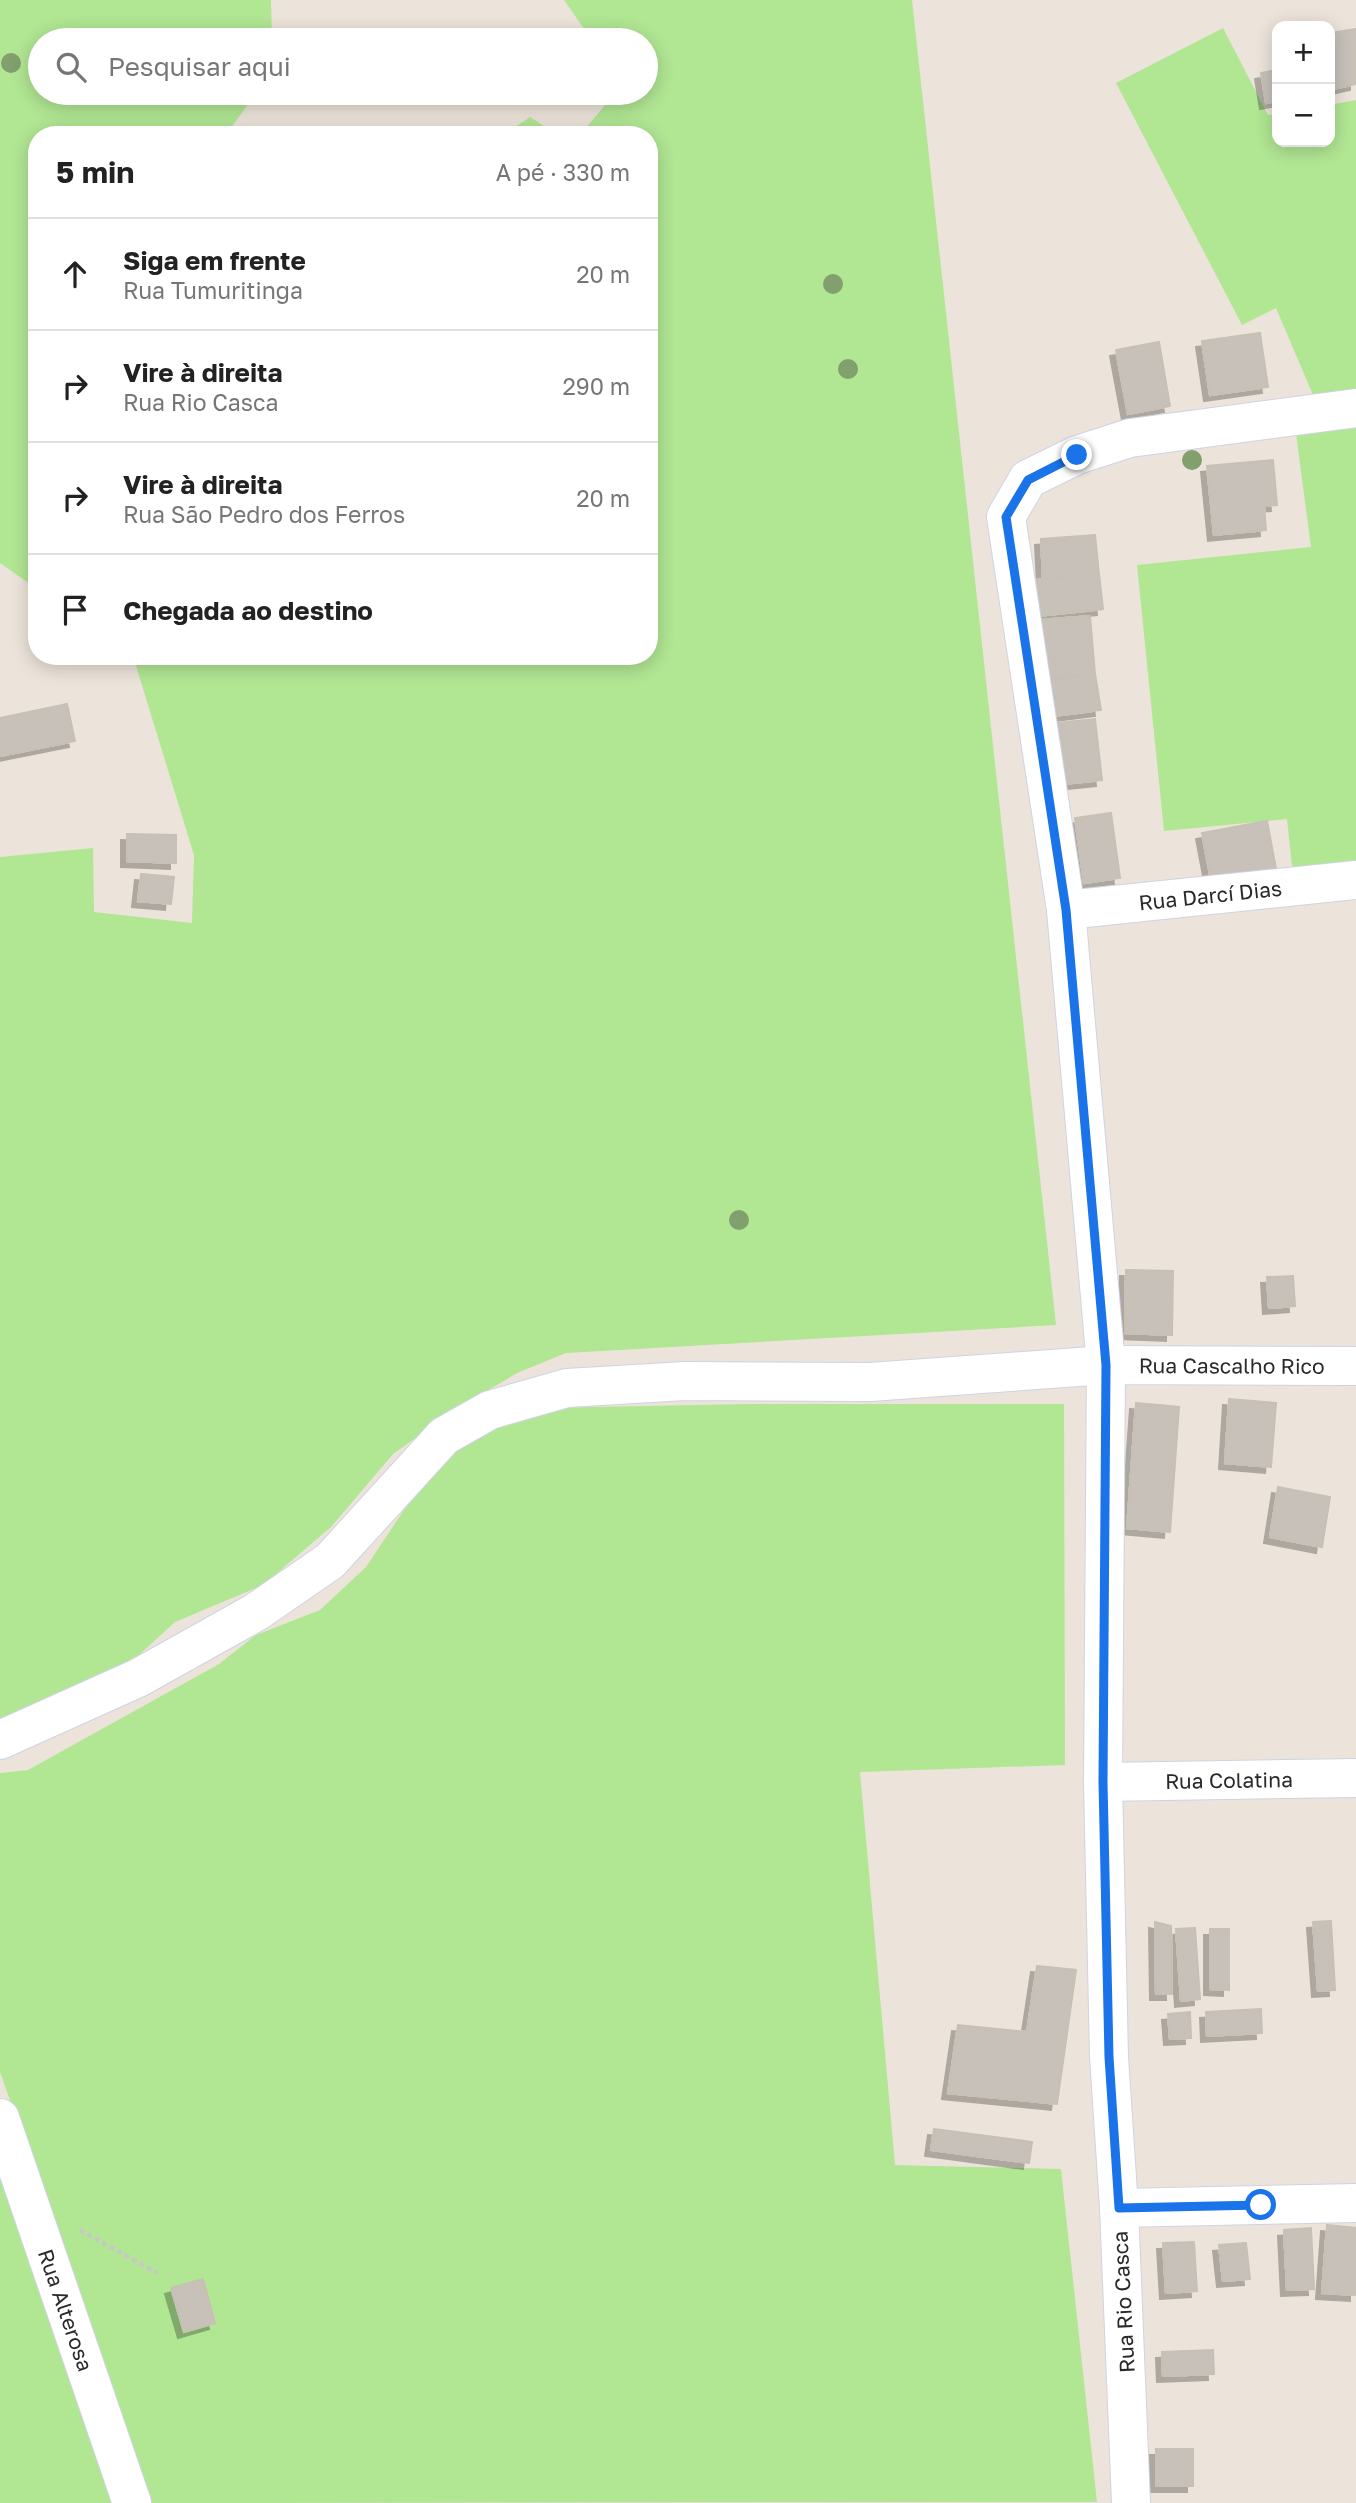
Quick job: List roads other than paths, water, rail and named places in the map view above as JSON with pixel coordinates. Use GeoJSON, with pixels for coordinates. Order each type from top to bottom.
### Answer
{"type":"FeatureCollection","features":[{"type":"Feature","properties":{"kind":"street","name":"Rua Rio Casca"},"geometry":{"type":"LineString","coordinates":[[1131,2503],[1119,2208],[1109,2057],[1103,1782],[1106,1365],[1066,910],[1006,517],[1028,480],[1077,455],[1130,438],[1356,408]]}},
{"type":"Feature","properties":{"kind":"street","name":"Rua Darcí Dias"},"geometry":{"type":"LineString","coordinates":[[1066,910],[1356,880]]}},
{"type":"Feature","properties":{"kind":"street","name":"Rua Cascalho Rico"},"geometry":{"type":"LineString","coordinates":[[0,1740],[138,1678],[256,1612],[330,1561],[444,1436],[491,1410],[567,1388],[685,1381],[870,1382],[1106,1365],[1356,1366]]}},
{"type":"Feature","properties":{"kind":"street","name":"Rua Colatina"},"geometry":{"type":"LineString","coordinates":[[1103,1782],[1356,1778]]}},
{"type":"Feature","properties":{"kind":"street","name":"Rua Alterosa"},"geometry":{"type":"LineString","coordinates":[[0,2118],[132,2503]]}},
{"type":"Feature","properties":{"kind":"street"},"geometry":{"type":"LineString","coordinates":[[1119,2208],[1356,2203]]}}]}
